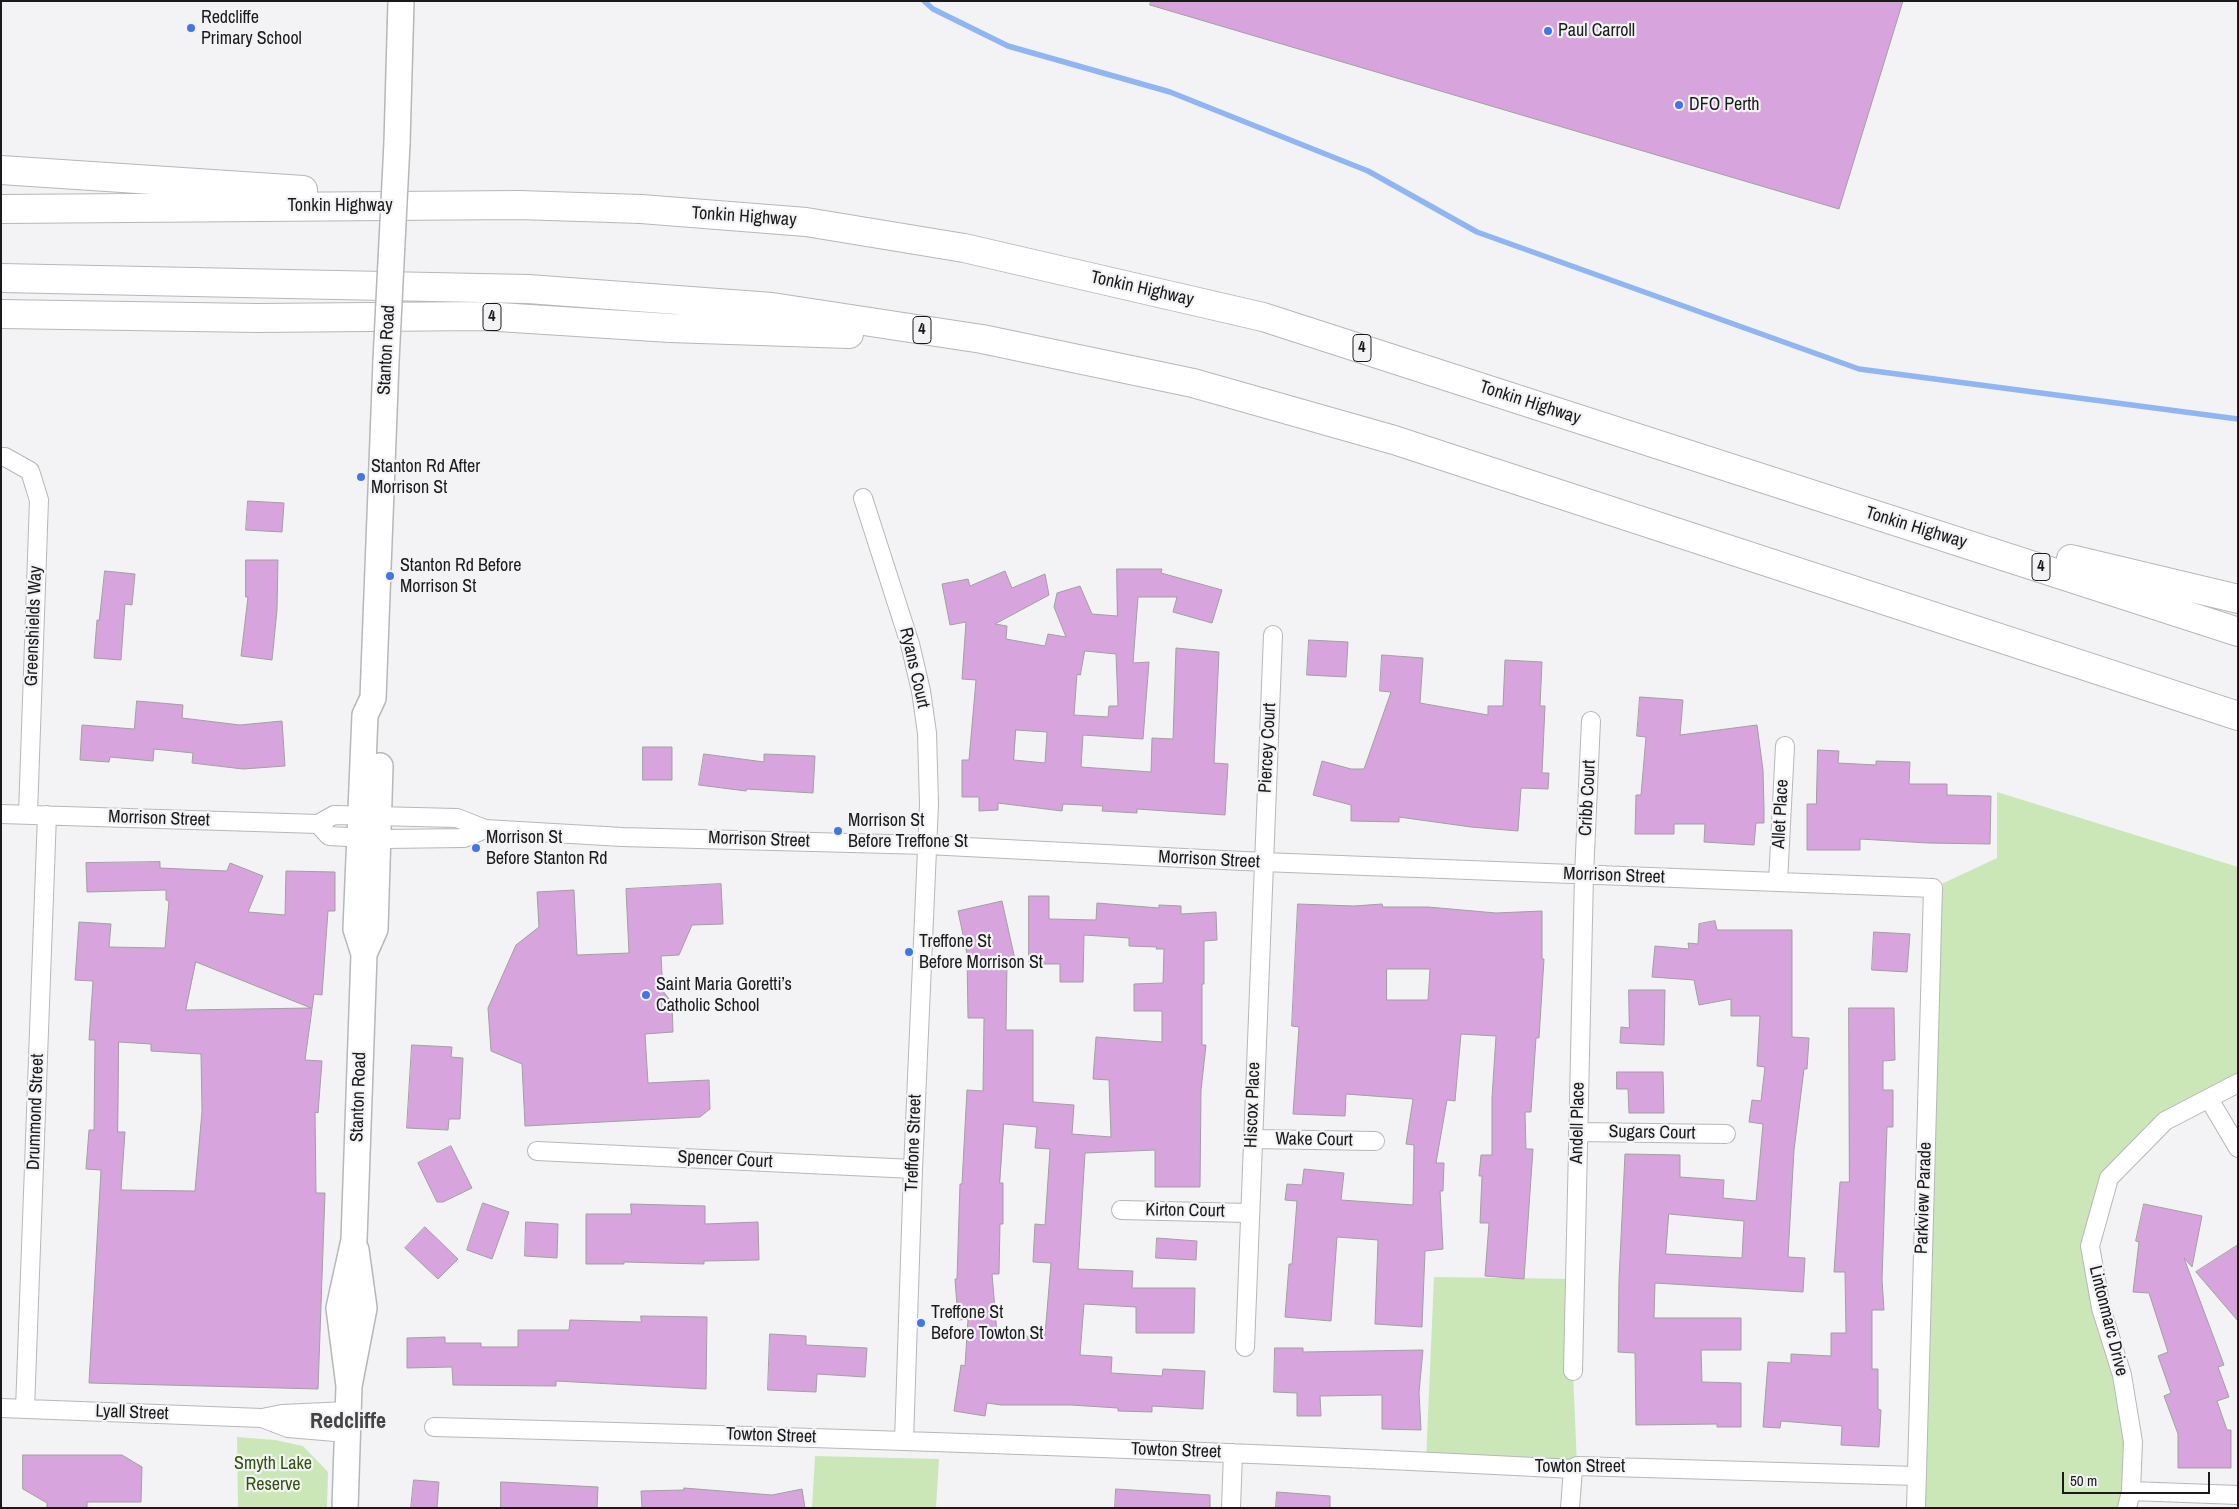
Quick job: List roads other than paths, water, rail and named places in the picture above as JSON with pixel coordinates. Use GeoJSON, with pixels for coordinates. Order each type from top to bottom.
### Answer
{"type":"FeatureCollection","features":[{"type":"Feature","properties":{"kind":"highway","name":"4"},"geometry":{"type":"LineString","coordinates":[[1,170],[519,205]]}},
{"type":"Feature","properties":{"kind":"highway","name":"Tonkin Highway"},"geometry":{"type":"LineString","coordinates":[[1,209],[519,205],[641,209],[806,222],[974,250],[1263,317],[2238,632]]}},
{"type":"Feature","properties":{"kind":"highway","name":"4"},"geometry":{"type":"LineString","coordinates":[[1,278],[528,289],[772,307],[982,339],[1193,383],[1394,440],[2238,716]]}},
{"type":"Feature","properties":{"kind":"highway","name":"4"},"geometry":{"type":"LineString","coordinates":[[1,314],[257,318],[483,316],[670,328],[982,339]]}},
{"type":"Feature","properties":{"kind":"highway"},"geometry":{"type":"LineString","coordinates":[[1843,505],[2238,599]]}},
{"type":"Feature","properties":{"kind":"highway"},"geometry":{"type":"LineString","coordinates":[[2113,676],[2238,736]]}},
{"type":"Feature","properties":{"kind":"street","name":"Stanton Road"},"geometry":{"type":"LineString","coordinates":[[345,1508],[349,1386],[357,1336],[364,1308],[354,1240],[364,954],[375,929],[365,715],[373,698],[386,361],[397,143],[401,1]]}},
{"type":"Feature","properties":{"kind":"street","name":"Greenshields Way"},"geometry":{"type":"LineString","coordinates":[[1,457],[5,457],[30,471],[38,500],[28,814]]}},
{"type":"Feature","properties":{"kind":"street","name":"Ryans Court"},"geometry":{"type":"LineString","coordinates":[[862,498],[910,644],[921,691],[927,733],[929,804],[926,845]]}},
{"type":"Feature","properties":{"kind":"street","name":"Piercey Court"},"geometry":{"type":"LineString","coordinates":[[1262,862],[1273,634]]}},
{"type":"Feature","properties":{"kind":"street","name":"Cribb Court"},"geometry":{"type":"LineString","coordinates":[[1584,875],[1591,721]]}},
{"type":"Feature","properties":{"kind":"street","name":"Allet Place"},"geometry":{"type":"LineString","coordinates":[[1778,882],[1785,746]]}},
{"type":"Feature","properties":{"kind":"street","name":"Morrison Street"},"geometry":{"type":"LineString","coordinates":[[1,814],[318,824],[334,815],[369,827],[464,838],[485,829]]}},
{"type":"Feature","properties":{"kind":"street","name":"Drummond Street"},"geometry":{"type":"LineString","coordinates":[[26,1409],[47,815]]}},
{"type":"Feature","properties":{"kind":"street","name":"Morrison Street"},"geometry":{"type":"LineString","coordinates":[[318,824],[329,836],[369,827],[456,818],[485,829],[622,836],[926,845],[1262,862],[1933,888]]}},
{"type":"Feature","properties":{"kind":"street","name":"Treffone Street"},"geometry":{"type":"LineString","coordinates":[[904,1441],[926,845]]}},
{"type":"Feature","properties":{"kind":"street","name":"Hiscox Place"},"geometry":{"type":"LineString","coordinates":[[1245,1347],[1262,862]]}},
{"type":"Feature","properties":{"kind":"street","name":"Andell Place"},"geometry":{"type":"LineString","coordinates":[[1573,1371],[1584,875]]}},
{"type":"Feature","properties":{"kind":"street","name":"Parkview Parade"},"geometry":{"type":"LineString","coordinates":[[1916,1508],[1933,888]]}},
{"type":"Feature","properties":{"kind":"street","name":"Lintonmarc Drive"},"geometry":{"type":"LineString","coordinates":[[2129,1500],[2133,1442],[2122,1375],[2101,1308],[2090,1246],[2109,1178],[2165,1121],[2238,1083]]}},
{"type":"Feature","properties":{"kind":"street"},"geometry":{"type":"LineString","coordinates":[[2209,1099],[2238,1148]]}},
{"type":"Feature","properties":{"kind":"street","name":"Sugars Court"},"geometry":{"type":"LineString","coordinates":[[1578,1132],[1726,1134]]}},
{"type":"Feature","properties":{"kind":"street","name":"Wake Court"},"geometry":{"type":"LineString","coordinates":[[1252,1139],[1375,1141]]}},
{"type":"Feature","properties":{"kind":"street","name":"Spencer Court"},"geometry":{"type":"LineString","coordinates":[[536,1150],[913,1169]]}},
{"type":"Feature","properties":{"kind":"street","name":"Kirton Court"},"geometry":{"type":"LineString","coordinates":[[1121,1210],[1249,1213]]}},
{"type":"Feature","properties":{"kind":"street","name":"Lyall Street"},"geometry":{"type":"LineString","coordinates":[[1,1408],[262,1418],[288,1428],[348,1422]]}},
{"type":"Feature","properties":{"kind":"street","name":"Towton Street"},"geometry":{"type":"LineString","coordinates":[[434,1427],[1233,1453],[1572,1469],[1578,1466],[1916,1476]]}},
{"type":"Feature","properties":{"kind":"street"},"geometry":{"type":"LineString","coordinates":[[1231,1508],[1233,1453]]}},
{"type":"Feature","properties":{"kind":"street"},"geometry":{"type":"LineString","coordinates":[[1570,1508],[1572,1469]]}},
{"type":"Feature","properties":{"kind":"street"},"geometry":{"type":"LineString","coordinates":[[2129,1500],[2238,1495]]}},
{"type":"Feature","properties":{"kind":"waterway"},"geometry":{"type":"LineString","coordinates":[[924,1],[933,9],[1008,46],[1170,92],[1368,171],[1477,232],[1859,369],[2238,419]]}},
{"type":"Feature","properties":{"kind":"place","name":"Redcliffe Primary School"},"geometry":{"type":"Point","coordinates":[191,28]}},
{"type":"Feature","properties":{"kind":"place","name":"Paul Carroll"},"geometry":{"type":"Point","coordinates":[1548,31]}},
{"type":"Feature","properties":{"kind":"place","name":"DFO Perth"},"geometry":{"type":"Point","coordinates":[1679,105]}},
{"type":"Feature","properties":{"kind":"place","name":"Stanton Rd After Morrison St"},"geometry":{"type":"Point","coordinates":[361,477]}},
{"type":"Feature","properties":{"kind":"place","name":"Stanton Rd Before Morrison St"},"geometry":{"type":"Point","coordinates":[390,576]}},
{"type":"Feature","properties":{"kind":"place","name":"Morrison St Before Treffone St"},"geometry":{"type":"Point","coordinates":[838,831]}},
{"type":"Feature","properties":{"kind":"place","name":"Morrison St Before Stanton Rd"},"geometry":{"type":"Point","coordinates":[476,848]}},
{"type":"Feature","properties":{"kind":"place","name":"Treffone St Before Morrison St"},"geometry":{"type":"Point","coordinates":[909,952]}},
{"type":"Feature","properties":{"kind":"place","name":"Saint Maria Goretti’s Catholic School"},"geometry":{"type":"Point","coordinates":[646,995]}},
{"type":"Feature","properties":{"kind":"place","name":"Treffone St Before Towton St"},"geometry":{"type":"Point","coordinates":[921,1323]}},
{"type":"Feature","properties":{"kind":"district","name":"Redcliffe"},"geometry":{"type":"Point","coordinates":[348,1422]}},
{"type":"Feature","properties":{"kind":"park label","name":"Smyth Lake Reserve"},"geometry":{"type":"Point","coordinates":[273,1474]}}]}
